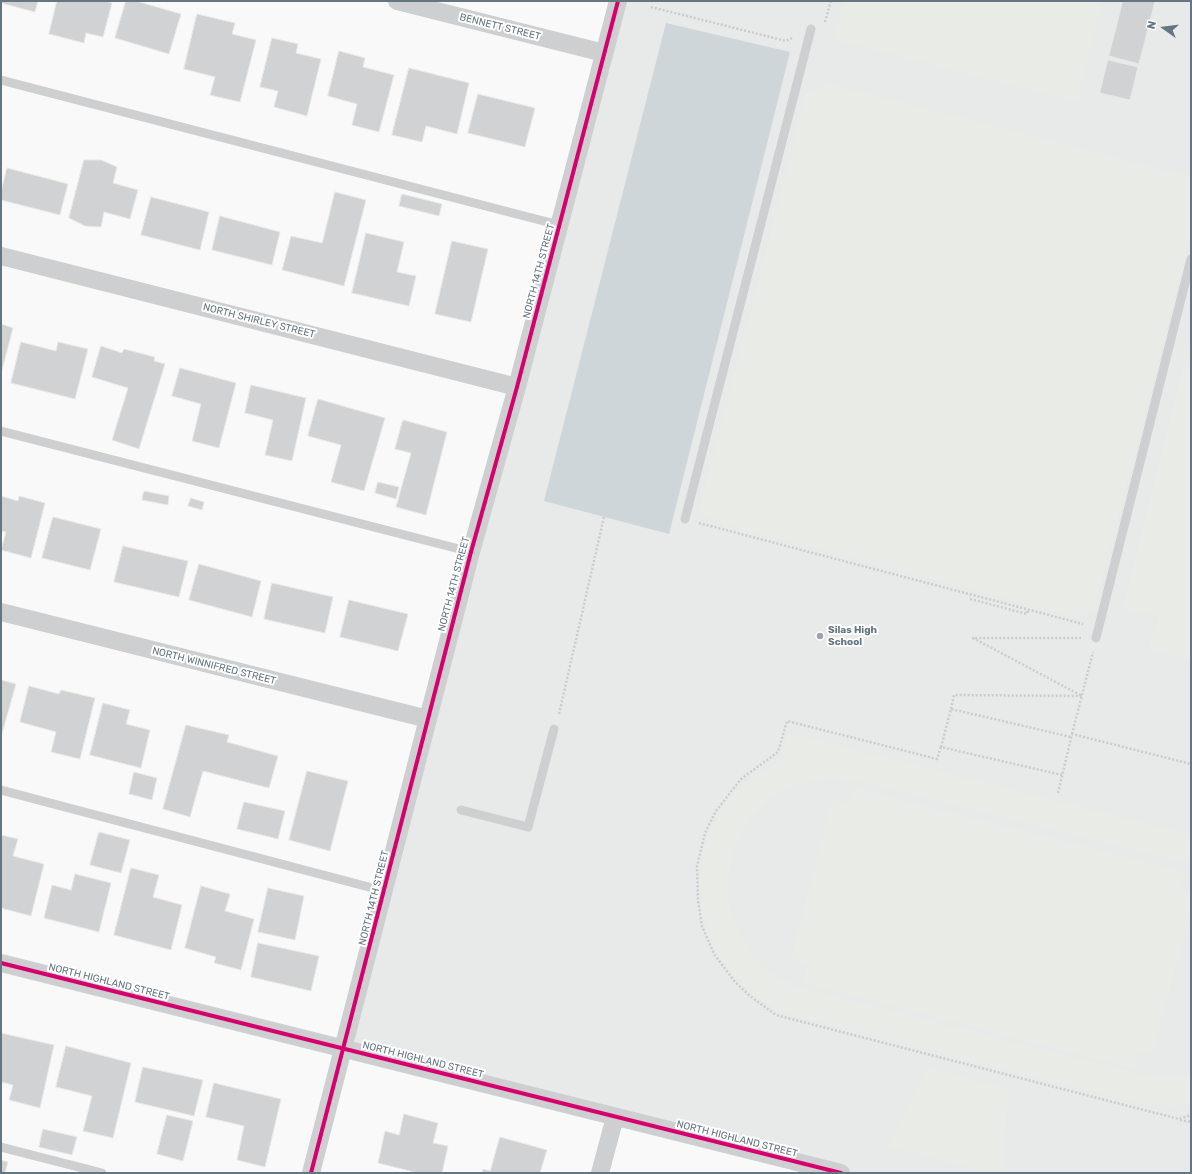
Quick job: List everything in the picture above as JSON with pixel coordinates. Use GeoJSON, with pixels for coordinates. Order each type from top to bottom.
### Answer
{"type":"FeatureCollection","features":[{"type":"Feature","properties":{"kind":"street","name":"BENNETT STREET"},"geometry":{"type":"LineString","coordinates":[[397,1],[604,53]]}},
{"type":"Feature","properties":{"kind":"street","name":"NORTH 14TH STREET"},"geometry":{"type":"LineString","coordinates":[[311,1173],[471,552],[517,387],[618,1]]}},
{"type":"Feature","properties":{"kind":"street","name":"NORTH SHIRLEY STREET"},"geometry":{"type":"LineString","coordinates":[[1,256],[517,387]]}},
{"type":"Feature","properties":{"kind":"street","name":"NORTH WINNIFRED STREET"},"geometry":{"type":"LineString","coordinates":[[1,612],[428,719]]}},
{"type":"Feature","properties":{"kind":"street","name":"NORTH HIGHLAND STREET"},"geometry":{"type":"LineString","coordinates":[[1,963],[841,1173]]}},
{"type":"Feature","properties":{"kind":"street"},"geometry":{"type":"LineString","coordinates":[[600,1173],[615,1117]]}},
{"type":"Feature","properties":{"kind":"lane"},"geometry":{"type":"LineString","coordinates":[[685,519],[810,29]]}},
{"type":"Feature","properties":{"kind":"lane"},"geometry":{"type":"LineString","coordinates":[[1,80],[559,225]]}},
{"type":"Feature","properties":{"kind":"lane"},"geometry":{"type":"LineString","coordinates":[[1096,638],[1191,259]]}},
{"type":"Feature","properties":{"kind":"lane"},"geometry":{"type":"LineString","coordinates":[[1,431],[471,552]]}},
{"type":"Feature","properties":{"kind":"lane"},"geometry":{"type":"LineString","coordinates":[[461,810],[528,827],[554,730]]}},
{"type":"Feature","properties":{"kind":"lane"},"geometry":{"type":"LineString","coordinates":[[1,790],[384,891]]}},
{"type":"Feature","properties":{"kind":"lane"},"geometry":{"type":"LineString","coordinates":[[1,1147],[102,1173]]}},
{"type":"Feature","properties":{"kind":"path"},"geometry":{"type":"LineString","coordinates":[[650,7],[786,42],[826,21],[831,1]]}},
{"type":"Feature","properties":{"kind":"path"},"geometry":{"type":"LineString","coordinates":[[554,730],[604,517]]}},
{"type":"Feature","properties":{"kind":"path"},"geometry":{"type":"LineString","coordinates":[[685,519],[1099,628]]}},
{"type":"Feature","properties":{"kind":"path"},"geometry":{"type":"LineString","coordinates":[[970,599],[1027,614],[1028,609]]}},
{"type":"Feature","properties":{"kind":"path"},"geometry":{"type":"LineString","coordinates":[[1058,793],[1062,775],[1082,696],[1096,638],[973,638],[1082,696]]}},
{"type":"Feature","properties":{"kind":"path"},"geometry":{"type":"LineString","coordinates":[[1082,696],[954,695],[938,760],[787,721],[778,752],[741,779],[716,811],[705,833],[697,866],[698,901],[702,926],[714,954],[735,982],[750,996],[776,1015],[1191,1122]]}},
{"type":"Feature","properties":{"kind":"path"},"geometry":{"type":"LineString","coordinates":[[951,709],[1191,764]]}},
{"type":"Feature","properties":{"kind":"path"},"geometry":{"type":"LineString","coordinates":[[941,747],[1062,775]]}},
{"type":"Feature","properties":{"kind":"path"},"geometry":{"type":"LineString","coordinates":[[1180,1119],[1191,1115]]}},
{"type":"Feature","properties":{"kind":"shaded area","name":"Silas High School"},"geometry":{"type":"Polygon","coordinates":[[[618,1],[1191,1],[1191,1173],[841,1173],[343,1049],[618,1]]]}},
{"type":"Feature","properties":{"kind":"shaded area"},"geometry":{"type":"Polygon","coordinates":[[[843,1],[1102,1],[1077,102],[834,40],[843,1]]]}},
{"type":"Feature","properties":{"kind":"shaded area"},"geometry":{"type":"Polygon","coordinates":[[[666,23],[790,52],[669,534],[544,501],[666,23]]]}},
{"type":"Feature","properties":{"kind":"shaded area"},"geometry":{"type":"Polygon","coordinates":[[[826,83],[1190,176],[1191,178],[1191,233],[1095,609],[1078,618],[714,522],[699,510],[806,94],[826,83]]]}},
{"type":"Feature","properties":{"kind":"shaded area"},"geometry":{"type":"Polygon","coordinates":[[[1191,343],[1191,661],[1148,649],[1158,617],[1123,609],[1188,349],[1191,343]]]}},
{"type":"Feature","properties":{"kind":"shaded area"},"geometry":{"type":"Polygon","coordinates":[[[788,733],[1191,834],[1191,864],[863,782],[842,779],[822,779],[787,790],[768,802],[753,817],[741,836],[733,857],[729,878],[730,901],[735,923],[746,946],[762,965],[787,982],[808,990],[1143,1074],[1167,1077],[1191,1075],[1191,1104],[1164,1106],[1136,1103],[801,1018],[762,1002],[757,998],[735,977],[718,953],[706,926],[701,898],[701,869],[707,841],[719,814],[738,790],[748,781],[781,761],[788,733]]]}},
{"type":"Feature","properties":{"kind":"shaded area"},"geometry":{"type":"Polygon","coordinates":[[[852,787],[1185,872],[1180,890],[1191,893],[1191,911],[1153,1054],[1139,1051],[1134,1069],[802,983],[807,964],[790,960],[832,800],[848,804],[852,787]]]}},
{"type":"Feature","properties":{"kind":"shaded area"},"geometry":{"type":"Polygon","coordinates":[[[927,1067],[1008,1089],[1003,1173],[991,1173],[887,1146],[927,1067]]]}},
{"type":"Feature","properties":{"kind":"building"},"geometry":{"type":"Polygon","coordinates":[[[1,1],[38,1],[35,12],[1,3],[1,1]]]}},
{"type":"Feature","properties":{"kind":"building"},"geometry":{"type":"Polygon","coordinates":[[[57,1],[105,1],[112,3],[103,37],[86,33],[84,43],[49,34],[57,1]]]}},
{"type":"Feature","properties":{"kind":"building"},"geometry":{"type":"Polygon","coordinates":[[[126,1],[136,1],[181,14],[169,54],[115,38],[126,1]]]}},
{"type":"Feature","properties":{"kind":"building"},"geometry":{"type":"Polygon","coordinates":[[[1123,1],[1155,1],[1139,64],[1109,56],[1123,1]]]}},
{"type":"Feature","properties":{"kind":"building"},"geometry":{"type":"Polygon","coordinates":[[[197,14],[235,23],[232,34],[256,40],[240,102],[210,95],[215,77],[184,69],[197,14]]]}},
{"type":"Feature","properties":{"kind":"building"},"geometry":{"type":"Polygon","coordinates":[[[272,38],[298,44],[296,53],[321,59],[307,116],[274,107],[278,91],[260,87],[272,38]]]}},
{"type":"Feature","properties":{"kind":"building"},"geometry":{"type":"Polygon","coordinates":[[[339,51],[365,58],[363,67],[394,75],[379,132],[352,125],[357,104],[328,96],[339,51]]]}},
{"type":"Feature","properties":{"kind":"building"},"geometry":{"type":"Polygon","coordinates":[[[1108,60],[1138,67],[1130,100],[1100,93],[1108,60]]]}},
{"type":"Feature","properties":{"kind":"building"},"geometry":{"type":"Polygon","coordinates":[[[409,68],[469,83],[457,134],[426,126],[422,142],[392,135],[409,68]]]}},
{"type":"Feature","properties":{"kind":"building"},"geometry":{"type":"Polygon","coordinates":[[[478,94],[535,108],[525,147],[468,133],[478,94]]]}},
{"type":"Feature","properties":{"kind":"building"},"geometry":{"type":"Polygon","coordinates":[[[84,160],[101,160],[117,167],[113,183],[138,190],[130,219],[104,212],[101,227],[85,226],[69,218],[84,160]]]}},
{"type":"Feature","properties":{"kind":"building"},"geometry":{"type":"Polygon","coordinates":[[[7,168],[68,184],[60,215],[1,200],[1,192],[7,168]]]}},
{"type":"Feature","properties":{"kind":"building"},"geometry":{"type":"Polygon","coordinates":[[[335,192],[366,200],[344,286],[282,270],[291,236],[322,243],[335,192]]]}},
{"type":"Feature","properties":{"kind":"building"},"geometry":{"type":"Polygon","coordinates":[[[402,194],[442,204],[439,216],[399,206],[402,194]]]}},
{"type":"Feature","properties":{"kind":"building"},"geometry":{"type":"Polygon","coordinates":[[[151,197],[209,212],[200,250],[141,235],[151,197]]]}},
{"type":"Feature","properties":{"kind":"building"},"geometry":{"type":"Polygon","coordinates":[[[220,216],[280,232],[272,265],[212,250],[220,216]]]}},
{"type":"Feature","properties":{"kind":"building"},"geometry":{"type":"Polygon","coordinates":[[[366,233],[404,242],[397,272],[416,276],[409,306],[352,293],[366,233]]]}},
{"type":"Feature","properties":{"kind":"building"},"geometry":{"type":"Polygon","coordinates":[[[452,241],[488,249],[471,322],[435,314],[452,241]]]}},
{"type":"Feature","properties":{"kind":"building"},"geometry":{"type":"Polygon","coordinates":[[[1,324],[13,328],[1,374],[1,324]]]}},
{"type":"Feature","properties":{"kind":"building"},"geometry":{"type":"Polygon","coordinates":[[[21,342],[56,351],[58,342],[88,349],[75,399],[11,383],[21,342]]]}},
{"type":"Feature","properties":{"kind":"building"},"geometry":{"type":"Polygon","coordinates":[[[101,346],[122,353],[124,349],[155,357],[154,361],[165,364],[139,449],[112,440],[128,388],[92,377],[101,346]]]}},
{"type":"Feature","properties":{"kind":"building"},"geometry":{"type":"Polygon","coordinates":[[[180,368],[236,383],[219,448],[192,441],[201,404],[172,396],[180,368]]]}},
{"type":"Feature","properties":{"kind":"building"},"geometry":{"type":"Polygon","coordinates":[[[251,385],[306,398],[292,461],[265,455],[273,420],[245,413],[251,385]]]}},
{"type":"Feature","properties":{"kind":"building"},"geometry":{"type":"Polygon","coordinates":[[[318,399],[385,418],[364,491],[331,482],[341,445],[308,436],[318,399]]]}},
{"type":"Feature","properties":{"kind":"building"},"geometry":{"type":"Polygon","coordinates":[[[403,420],[447,432],[426,515],[396,507],[411,453],[395,449],[403,420]]]}},
{"type":"Feature","properties":{"kind":"building"},"geometry":{"type":"Polygon","coordinates":[[[378,482],[399,487],[396,499],[375,493],[378,482]]]}},
{"type":"Feature","properties":{"kind":"building"},"geometry":{"type":"Polygon","coordinates":[[[144,491],[169,496],[168,505],[142,500],[144,491]]]}},
{"type":"Feature","properties":{"kind":"building"},"geometry":{"type":"Polygon","coordinates":[[[1,496],[18,501],[19,496],[45,503],[31,558],[1,550],[6,532],[1,531],[1,496]]]}},
{"type":"Feature","properties":{"kind":"building"},"geometry":{"type":"Polygon","coordinates":[[[191,498],[204,502],[202,510],[188,506],[191,498]]]}},
{"type":"Feature","properties":{"kind":"building"},"geometry":{"type":"Polygon","coordinates":[[[53,517],[101,529],[90,570],[42,558],[53,517]]]}},
{"type":"Feature","properties":{"kind":"building"},"geometry":{"type":"Polygon","coordinates":[[[123,546],[188,561],[179,597],[114,582],[123,546]]]}},
{"type":"Feature","properties":{"kind":"building"},"geometry":{"type":"Polygon","coordinates":[[[199,564],[261,581],[252,617],[189,600],[199,564]]]}},
{"type":"Feature","properties":{"kind":"building"},"geometry":{"type":"Polygon","coordinates":[[[272,583],[333,597],[325,633],[264,619],[272,583]]]}},
{"type":"Feature","properties":{"kind":"building"},"geometry":{"type":"Polygon","coordinates":[[[349,600],[408,614],[398,651],[340,637],[349,600]]]}},
{"type":"Feature","properties":{"kind":"building"},"geometry":{"type":"Polygon","coordinates":[[[1,680],[16,684],[1,737],[1,680]]]}},
{"type":"Feature","properties":{"kind":"building"},"geometry":{"type":"Polygon","coordinates":[[[29,686],[59,694],[61,690],[95,698],[80,759],[51,752],[56,732],[20,722],[29,686]]]}},
{"type":"Feature","properties":{"kind":"building"},"geometry":{"type":"Polygon","coordinates":[[[103,703],[130,710],[126,724],[150,730],[141,768],[90,755],[103,703]]]}},
{"type":"Feature","properties":{"kind":"building"},"geometry":{"type":"Polygon","coordinates":[[[186,725],[229,735],[227,742],[278,756],[269,788],[203,771],[190,817],[163,809],[186,725]]]}},
{"type":"Feature","properties":{"kind":"building"},"geometry":{"type":"Polygon","coordinates":[[[307,771],[348,781],[330,851],[289,840],[307,771]]]}},
{"type":"Feature","properties":{"kind":"building"},"geometry":{"type":"Polygon","coordinates":[[[134,772],[157,778],[152,800],[129,794],[134,772]]]}},
{"type":"Feature","properties":{"kind":"building"},"geometry":{"type":"Polygon","coordinates":[[[244,802],[285,811],[278,839],[237,829],[244,802]]]}},
{"type":"Feature","properties":{"kind":"building"},"geometry":{"type":"Polygon","coordinates":[[[99,832],[130,840],[121,873],[90,865],[99,832]]]}},
{"type":"Feature","properties":{"kind":"building"},"geometry":{"type":"Polygon","coordinates":[[[1,835],[18,839],[13,856],[44,864],[31,916],[1,908],[1,835]]]}},
{"type":"Feature","properties":{"kind":"building"},"geometry":{"type":"Polygon","coordinates":[[[131,868],[159,875],[153,897],[182,905],[171,950],[114,935],[131,868]]]}},
{"type":"Feature","properties":{"kind":"building"},"geometry":{"type":"Polygon","coordinates":[[[75,874],[111,883],[99,932],[44,918],[52,885],[71,890],[75,874]]]}},
{"type":"Feature","properties":{"kind":"building"},"geometry":{"type":"Polygon","coordinates":[[[201,886],[230,894],[225,911],[254,919],[241,970],[214,963],[216,957],[185,948],[201,886]]]}},
{"type":"Feature","properties":{"kind":"building"},"geometry":{"type":"Polygon","coordinates":[[[268,888],[304,896],[295,940],[258,932],[268,888]]]}},
{"type":"Feature","properties":{"kind":"building"},"geometry":{"type":"Polygon","coordinates":[[[258,943],[319,956],[311,991],[251,977],[258,943]]]}},
{"type":"Feature","properties":{"kind":"building"},"geometry":{"type":"Polygon","coordinates":[[[1,1033],[54,1045],[40,1108],[9,1100],[13,1085],[1,1082],[1,1033]]]}},
{"type":"Feature","properties":{"kind":"building"},"geometry":{"type":"Polygon","coordinates":[[[66,1046],[131,1063],[113,1138],[83,1131],[92,1096],[56,1087],[66,1046]]]}},
{"type":"Feature","properties":{"kind":"building"},"geometry":{"type":"Polygon","coordinates":[[[143,1067],[203,1080],[194,1116],[135,1102],[143,1067]]]}},
{"type":"Feature","properties":{"kind":"building"},"geometry":{"type":"Polygon","coordinates":[[[214,1083],[281,1099],[265,1167],[237,1160],[244,1126],[206,1117],[214,1083]]]}},
{"type":"Feature","properties":{"kind":"building"},"geometry":{"type":"Polygon","coordinates":[[[404,1114],[438,1123],[433,1143],[448,1146],[442,1173],[418,1173],[378,1163],[385,1131],[399,1135],[404,1114]]]}},
{"type":"Feature","properties":{"kind":"building"},"geometry":{"type":"Polygon","coordinates":[[[167,1115],[193,1121],[183,1161],[157,1154],[167,1115]]]}},
{"type":"Feature","properties":{"kind":"building"},"geometry":{"type":"Polygon","coordinates":[[[43,1129],[77,1137],[72,1155],[39,1147],[43,1129]]]}},
{"type":"Feature","properties":{"kind":"building"},"geometry":{"type":"Polygon","coordinates":[[[500,1137],[547,1150],[540,1173],[482,1173],[483,1169],[490,1171],[500,1137]]]}},
{"type":"Feature","properties":{"kind":"building"},"geometry":{"type":"Polygon","coordinates":[[[1,1160],[8,1162],[5,1173],[1,1172],[1,1160]]]}},
{"type":"Feature","properties":{"kind":"cycle path"},"geometry":{"type":"LineString","coordinates":[[311,1173],[471,552],[517,387],[618,1]]}},
{"type":"Feature","properties":{"kind":"cycle path"},"geometry":{"type":"LineString","coordinates":[[1,963],[841,1173]]}},
{"type":"Feature","properties":{"kind":"place","name":"Silas High School"},"geometry":{"type":"Point","coordinates":[820,636]}}]}
